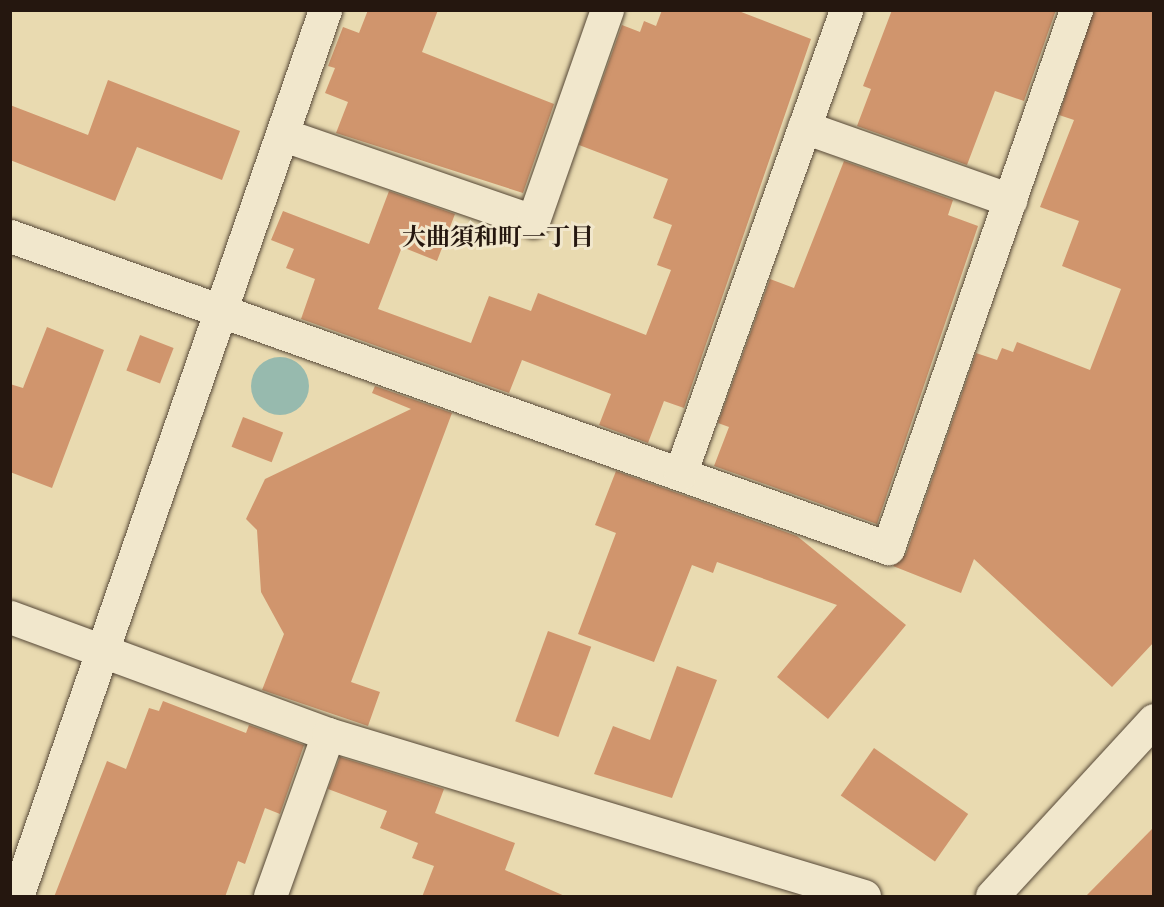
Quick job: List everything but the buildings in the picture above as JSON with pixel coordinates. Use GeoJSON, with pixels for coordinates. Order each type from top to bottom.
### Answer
{"type":"FeatureCollection","features":[{"type":"Feature","properties":{"kind":"street"},"geometry":{"type":"LineString","coordinates":[[16,897],[284,135],[325,10]]}},
{"type":"Feature","properties":{"kind":"street"},"geometry":{"type":"LineString","coordinates":[[284,135],[533,221],[607,10]]}},
{"type":"Feature","properties":{"kind":"street"},"geometry":{"type":"LineString","coordinates":[[680,474],[846,10]]}},
{"type":"Feature","properties":{"kind":"street"},"geometry":{"type":"LineString","coordinates":[[10,236],[888,548],[1076,10]]}},
{"type":"Feature","properties":{"kind":"street"},"geometry":{"type":"LineString","coordinates":[[804,127],[1010,200]]}},
{"type":"Feature","properties":{"kind":"street"},"geometry":{"type":"LineString","coordinates":[[10,618],[328,734],[864,897]]}},
{"type":"Feature","properties":{"kind":"street"},"geometry":{"type":"LineString","coordinates":[[992,897],[1154,720]]}},
{"type":"Feature","properties":{"kind":"street"},"geometry":{"type":"LineString","coordinates":[[270,897],[328,734]]}},
{"type":"Feature","properties":{"kind":"water"},"geometry":{"type":"Polygon","coordinates":[[[280,357],[296,362],[304,370],[309,386],[304,402],[296,410],[280,415],[264,410],[256,402],[251,386],[256,370],[264,362],[280,357]]]}},
{"type":"Feature","properties":{"kind":"district","name":"大曲須和町一丁目"},"geometry":{"type":"Point","coordinates":[498,240]}}]}
